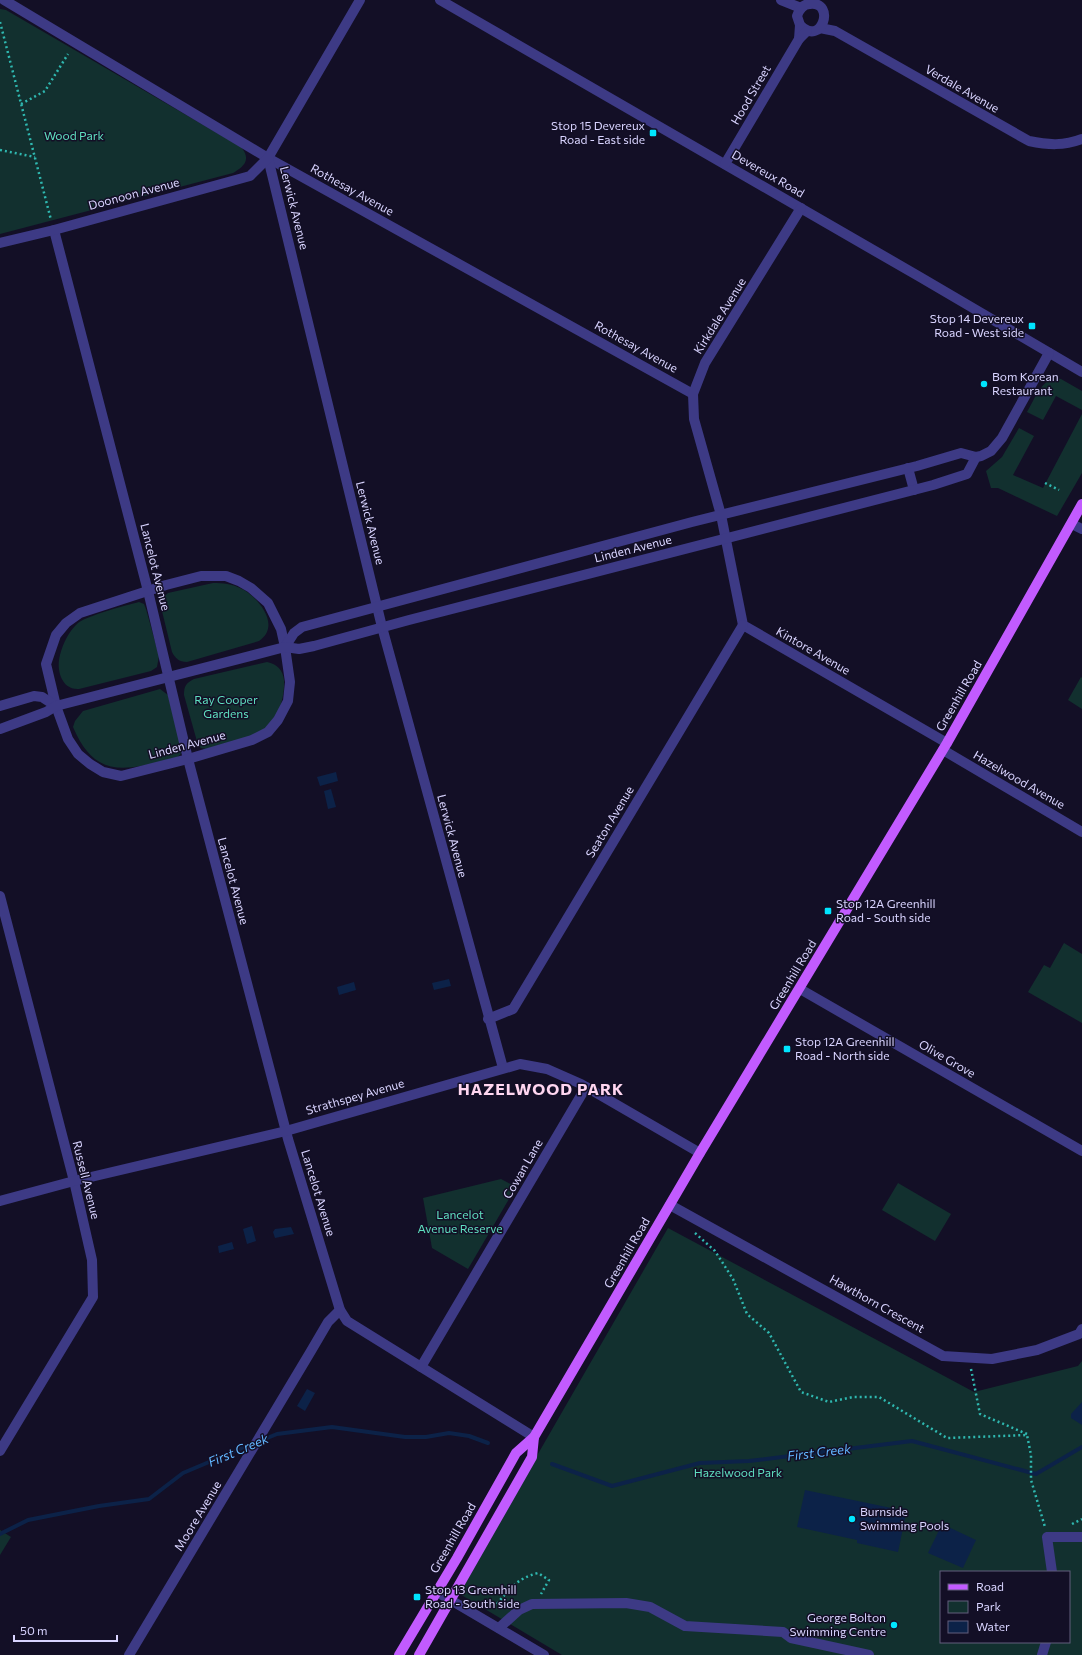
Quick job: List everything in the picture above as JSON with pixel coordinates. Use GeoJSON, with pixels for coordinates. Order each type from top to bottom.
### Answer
{"type":"FeatureCollection","features":[{"type":"Feature","properties":{"kind":"main road","name":"Greenhill Road"},"geometry":{"type":"LineString","coordinates":[[398,1655],[437,1592],[516,1453],[534,1437],[700,1153],[945,747],[1082,504]]}},
{"type":"Feature","properties":{"kind":"main road","name":"Greenhill Road"},"geometry":{"type":"LineString","coordinates":[[1072,524],[1082,510]]}},
{"type":"Feature","properties":{"kind":"main road","name":"Greenhill Road"},"geometry":{"type":"LineString","coordinates":[[418,1655],[532,1457],[534,1437]]}},
{"type":"Feature","properties":{"kind":"street","name":"Rothesay Avenue"},"geometry":{"type":"LineString","coordinates":[[4,0],[268,158],[693,394]]}},
{"type":"Feature","properties":{"kind":"street","name":"Lerwick Avenue"},"geometry":{"type":"LineString","coordinates":[[360,0],[268,158],[382,627],[488,1019],[503,1068]]}},
{"type":"Feature","properties":{"kind":"street","name":"Devereux Road"},"geometry":{"type":"LineString","coordinates":[[440,0],[1082,372]]}},
{"type":"Feature","properties":{"kind":"street"},"geometry":{"type":"LineString","coordinates":[[783,2],[801,20],[812,31],[822,24],[824,12],[819,3],[810,4],[801,20]]}},
{"type":"Feature","properties":{"kind":"street","name":"Hood Street"},"geometry":{"type":"LineString","coordinates":[[725,164],[799,39],[801,20]]}},
{"type":"Feature","properties":{"kind":"street","name":"Verdale Avenue"},"geometry":{"type":"LineString","coordinates":[[822,24],[1029,141],[1062,145],[1082,139]]}},
{"type":"Feature","properties":{"kind":"street","name":"Doonoon Avenue"},"geometry":{"type":"LineString","coordinates":[[0,243],[54,230],[250,176],[268,158]]}},
{"type":"Feature","properties":{"kind":"street","name":"Kirkdale Avenue"},"geometry":{"type":"LineString","coordinates":[[727,539],[694,419],[693,394],[705,363],[801,208]]}},
{"type":"Feature","properties":{"kind":"street","name":"Lancelot Avenue"},"geometry":{"type":"LineString","coordinates":[[54,230],[148,591],[188,759],[286,1131],[340,1310],[347,1321],[534,1437]]}},
{"type":"Feature","properties":{"kind":"street"},"geometry":{"type":"LineString","coordinates":[[976,457],[991,450],[1002,438],[1049,353]]}},
{"type":"Feature","properties":{"kind":"street","name":"Linden Avenue"},"geometry":{"type":"LineString","coordinates":[[0,729],[46,712],[56,706],[285,647],[299,649],[305,648],[914,490],[967,474],[976,457],[961,453],[377,606],[302,627],[294,633],[285,647]]}},
{"type":"Feature","properties":{"kind":"street"},"geometry":{"type":"LineString","coordinates":[[908,468],[914,490]]}},
{"type":"Feature","properties":{"kind":"street"},"geometry":{"type":"LineString","coordinates":[[1072,524],[1082,529]]}},
{"type":"Feature","properties":{"kind":"street"},"geometry":{"type":"LineString","coordinates":[[727,539],[742,625]]}},
{"type":"Feature","properties":{"kind":"street","name":"Linden Avenue"},"geometry":{"type":"LineString","coordinates":[[201,576],[226,576],[251,588],[268,603],[281,629],[290,682],[288,702],[278,720],[268,732],[252,740],[188,759],[121,776],[103,772],[78,754],[68,739],[56,706],[46,664],[56,635],[66,623],[80,613],[148,591],[201,576]]}},
{"type":"Feature","properties":{"kind":"street","name":"Kintore Avenue"},"geometry":{"type":"LineString","coordinates":[[742,625],[945,747]]}},
{"type":"Feature","properties":{"kind":"street","name":"Seaton Avenue"},"geometry":{"type":"LineString","coordinates":[[488,1019],[513,1009],[742,625]]}},
{"type":"Feature","properties":{"kind":"street"},"geometry":{"type":"LineString","coordinates":[[0,706],[34,696],[42,697],[56,706]]}},
{"type":"Feature","properties":{"kind":"street","name":"Hazelwood Avenue"},"geometry":{"type":"LineString","coordinates":[[945,747],[1082,832]]}},
{"type":"Feature","properties":{"kind":"street","name":"Russell Avenue"},"geometry":{"type":"LineString","coordinates":[[0,896],[74,1181],[92,1260],[92,1297],[0,1451]]}},
{"type":"Feature","properties":{"kind":"street","name":"Olive Grove"},"geometry":{"type":"LineString","coordinates":[[800,989],[1082,1151]]}},
{"type":"Feature","properties":{"kind":"street","name":"Strathspey Avenue"},"geometry":{"type":"LineString","coordinates":[[0,1201],[74,1181],[286,1131],[520,1064],[547,1069],[586,1087],[700,1153]]}},
{"type":"Feature","properties":{"kind":"street","name":"Cowan Lane"},"geometry":{"type":"LineString","coordinates":[[421,1367],[586,1087]]}},
{"type":"Feature","properties":{"kind":"street","name":"Hawthorn Crescent"},"geometry":{"type":"LineString","coordinates":[[670,1205],[943,1356],[992,1359],[1037,1350],[1079,1334],[1082,1329]]}},
{"type":"Feature","properties":{"kind":"street","name":"Moore Avenue"},"geometry":{"type":"LineString","coordinates":[[129,1655],[328,1322],[340,1310]]}},
{"type":"Feature","properties":{"kind":"street"},"geometry":{"type":"LineString","coordinates":[[1052,1571],[1047,1537],[1082,1537]]}},
{"type":"Feature","properties":{"kind":"street"},"geometry":{"type":"LineString","coordinates":[[437,1592],[544,1655]]}},
{"type":"Feature","properties":{"kind":"street"},"geometry":{"type":"LineString","coordinates":[[499,1628],[519,1610],[532,1604],[626,1603],[650,1607],[685,1626],[783,1632],[791,1638],[869,1655]]}},
{"type":"Feature","properties":{"kind":"street"},"geometry":{"type":"LineString","coordinates":[[1042,1655],[1046,1643]]}},
{"type":"Feature","properties":{"kind":"path"},"geometry":{"type":"LineString","coordinates":[[0,22],[54,230]]}},
{"type":"Feature","properties":{"kind":"path"},"geometry":{"type":"LineString","coordinates":[[22,104],[45,90],[68,54]]}},
{"type":"Feature","properties":{"kind":"path"},"geometry":{"type":"LineString","coordinates":[[0,150],[35,157]]}},
{"type":"Feature","properties":{"kind":"path"},"geometry":{"type":"LineString","coordinates":[[1045,483],[1058,490]]}},
{"type":"Feature","properties":{"kind":"path"},"geometry":{"type":"LineString","coordinates":[[693,1231],[715,1252],[733,1280],[747,1314],[768,1333],[801,1392],[829,1402],[854,1397],[879,1397],[947,1438],[1027,1435]]}},
{"type":"Feature","properties":{"kind":"path"},"geometry":{"type":"LineString","coordinates":[[969,1357],[980,1414],[1027,1435]]}},
{"type":"Feature","properties":{"kind":"path"},"geometry":{"type":"LineString","coordinates":[[1027,1435],[1031,1455],[1031,1480],[1047,1537]]}},
{"type":"Feature","properties":{"kind":"path"},"geometry":{"type":"LineString","coordinates":[[497,1604],[512,1586],[526,1576],[538,1573],[549,1580],[538,1597],[538,1604]]}},
{"type":"Feature","properties":{"kind":"green space","name":"Wood Park"},"geometry":{"type":"Polygon","coordinates":[[[0,9],[6,10],[241,147],[246,155],[245,162],[241,168],[233,173],[0,234],[0,9]]]}},
{"type":"Feature","properties":{"kind":"green space"},"geometry":{"type":"Polygon","coordinates":[[[1056,378],[1061,379],[1082,391],[1082,410],[1056,396],[1043,420],[1027,412],[1035,396],[1042,387],[1050,380],[1056,378]]]}},
{"type":"Feature","properties":{"kind":"green space"},"geometry":{"type":"Polygon","coordinates":[[[1082,414],[1082,473],[1057,516],[998,488],[991,488],[986,471],[1002,457],[1019,428],[1034,436],[1013,475],[1043,488],[1082,414]]]}},
{"type":"Feature","properties":{"kind":"green space","name":"Ray Cooper Gardens"},"geometry":{"type":"Polygon","coordinates":[[[213,583],[227,584],[237,587],[247,592],[254,598],[260,604],[268,620],[266,635],[259,641],[184,662],[176,658],[172,652],[160,603],[161,599],[168,593],[213,583]]]}},
{"type":"Feature","properties":{"kind":"green space"},"geometry":{"type":"Polygon","coordinates":[[[139,602],[144,604],[146,609],[159,656],[157,667],[151,671],[79,689],[68,686],[61,678],[59,661],[61,651],[69,633],[82,620],[139,602]]]}},
{"type":"Feature","properties":{"kind":"green space","name":"Ray Cooper Gardens"},"geometry":{"type":"Polygon","coordinates":[[[267,662],[274,664],[279,668],[284,680],[283,695],[279,710],[271,723],[259,733],[247,738],[206,749],[201,748],[198,745],[184,695],[186,685],[194,679],[267,662]]]}},
{"type":"Feature","properties":{"kind":"green space"},"geometry":{"type":"Polygon","coordinates":[[[1081,677],[1082,678],[1082,709],[1068,700],[1081,677]]]}},
{"type":"Feature","properties":{"kind":"green space","name":"Ray Cooper Gardens"},"geometry":{"type":"Polygon","coordinates":[[[160,689],[168,695],[182,751],[180,755],[176,758],[129,768],[103,764],[92,757],[82,745],[73,727],[75,721],[83,711],[160,689]]]}},
{"type":"Feature","properties":{"kind":"green space"},"geometry":{"type":"Polygon","coordinates":[[[1064,943],[1082,954],[1082,1023],[1028,992],[1044,965],[1050,968],[1064,943]]]}},
{"type":"Feature","properties":{"kind":"green space","name":"Lancelot Avenue Reserve"},"geometry":{"type":"Polygon","coordinates":[[[501,1179],[516,1187],[468,1269],[432,1248],[423,1198],[501,1179]]]}},
{"type":"Feature","properties":{"kind":"green space"},"geometry":{"type":"Polygon","coordinates":[[[898,1183],[951,1214],[935,1241],[882,1210],[898,1183]]]}},
{"type":"Feature","properties":{"kind":"green space","name":"Hazelwood Park"},"geometry":{"type":"Polygon","coordinates":[[[668,1228],[974,1392],[1078,1366],[1082,1361],[1082,1655],[562,1655],[458,1593],[668,1228]]]}},
{"type":"Feature","properties":{"kind":"green space"},"geometry":{"type":"Polygon","coordinates":[[[0,1530],[11,1537],[0,1555],[0,1530]]]}},
{"type":"Feature","properties":{"kind":"water"},"geometry":{"type":"Polygon","coordinates":[[[336,772],[338,781],[320,786],[317,777],[336,772]]]}},
{"type":"Feature","properties":{"kind":"water"},"geometry":{"type":"Polygon","coordinates":[[[331,789],[336,807],[328,809],[324,791],[331,789]]]}},
{"type":"Feature","properties":{"kind":"water"},"geometry":{"type":"Polygon","coordinates":[[[449,979],[451,986],[434,990],[432,983],[449,979]]]}},
{"type":"Feature","properties":{"kind":"water"},"geometry":{"type":"Polygon","coordinates":[[[354,982],[356,990],[339,995],[337,987],[354,982]]]}},
{"type":"Feature","properties":{"kind":"water"},"geometry":{"type":"Polygon","coordinates":[[[252,1226],[256,1241],[247,1244],[243,1229],[252,1226]]]}},
{"type":"Feature","properties":{"kind":"water"},"geometry":{"type":"Polygon","coordinates":[[[291,1227],[294,1234],[275,1238],[273,1232],[275,1229],[291,1227]]]}},
{"type":"Feature","properties":{"kind":"water"},"geometry":{"type":"Polygon","coordinates":[[[232,1242],[234,1249],[219,1253],[218,1246],[232,1242]]]}},
{"type":"Feature","properties":{"kind":"water"},"geometry":{"type":"Polygon","coordinates":[[[307,1389],[315,1393],[305,1411],[297,1406],[307,1389]]]}},
{"type":"Feature","properties":{"kind":"water"},"geometry":{"type":"Polygon","coordinates":[[[1082,1402],[1082,1425],[1071,1418],[1071,1414],[1082,1402]]]}},
{"type":"Feature","properties":{"kind":"water","name":"Burnside Swimming Pools"},"geometry":{"type":"Polygon","coordinates":[[[805,1490],[901,1510],[901,1508],[907,1509],[898,1552],[857,1543],[857,1540],[797,1527],[805,1490]]]}},
{"type":"Feature","properties":{"kind":"water"},"geometry":{"type":"Polygon","coordinates":[[[942,1524],[976,1540],[963,1568],[928,1553],[942,1524]]]}},
{"type":"Feature","properties":{"kind":"waterway","name":"First Creek"},"geometry":{"type":"LineString","coordinates":[[260,1441],[277,1434],[332,1427],[405,1437],[426,1437],[449,1433],[469,1436],[488,1443]]}},
{"type":"Feature","properties":{"kind":"waterway","name":"First Creek"},"geometry":{"type":"LineString","coordinates":[[552,1464],[612,1486],[700,1463],[749,1461],[912,1441],[1036,1474],[1082,1447]]}},
{"type":"Feature","properties":{"kind":"waterway","name":"First Creek"},"geometry":{"type":"LineString","coordinates":[[0,1534],[28,1520],[99,1506],[149,1499],[183,1473],[254,1443]]}},
{"type":"Feature","properties":{"kind":"place","name":"Stop 15 Devereux Road - East side"},"geometry":{"type":"Point","coordinates":[653,133]}},
{"type":"Feature","properties":{"kind":"place","name":"Stop 14 Devereux Road - West side"},"geometry":{"type":"Point","coordinates":[1032,326]}},
{"type":"Feature","properties":{"kind":"place","name":"Bom Korean Restaurant"},"geometry":{"type":"Point","coordinates":[984,384]}},
{"type":"Feature","properties":{"kind":"place","name":"Stop 12A Greenhill Road - South side"},"geometry":{"type":"Point","coordinates":[828,911]}},
{"type":"Feature","properties":{"kind":"place","name":"Stop 12A Greenhill Road - North side"},"geometry":{"type":"Point","coordinates":[787,1049]}},
{"type":"Feature","properties":{"kind":"place","name":"Burnside Swimming Pools"},"geometry":{"type":"Point","coordinates":[852,1519]}},
{"type":"Feature","properties":{"kind":"place","name":"Stop 13 Greenhill Road - South side"},"geometry":{"type":"Point","coordinates":[417,1597]}},
{"type":"Feature","properties":{"kind":"place","name":"George Bolton Swimming Centre"},"geometry":{"type":"Point","coordinates":[894,1625]}},
{"type":"Feature","properties":{"kind":"district","name":"HAZELWOOD PARK"},"geometry":{"type":"Point","coordinates":[541,1089]}}]}
